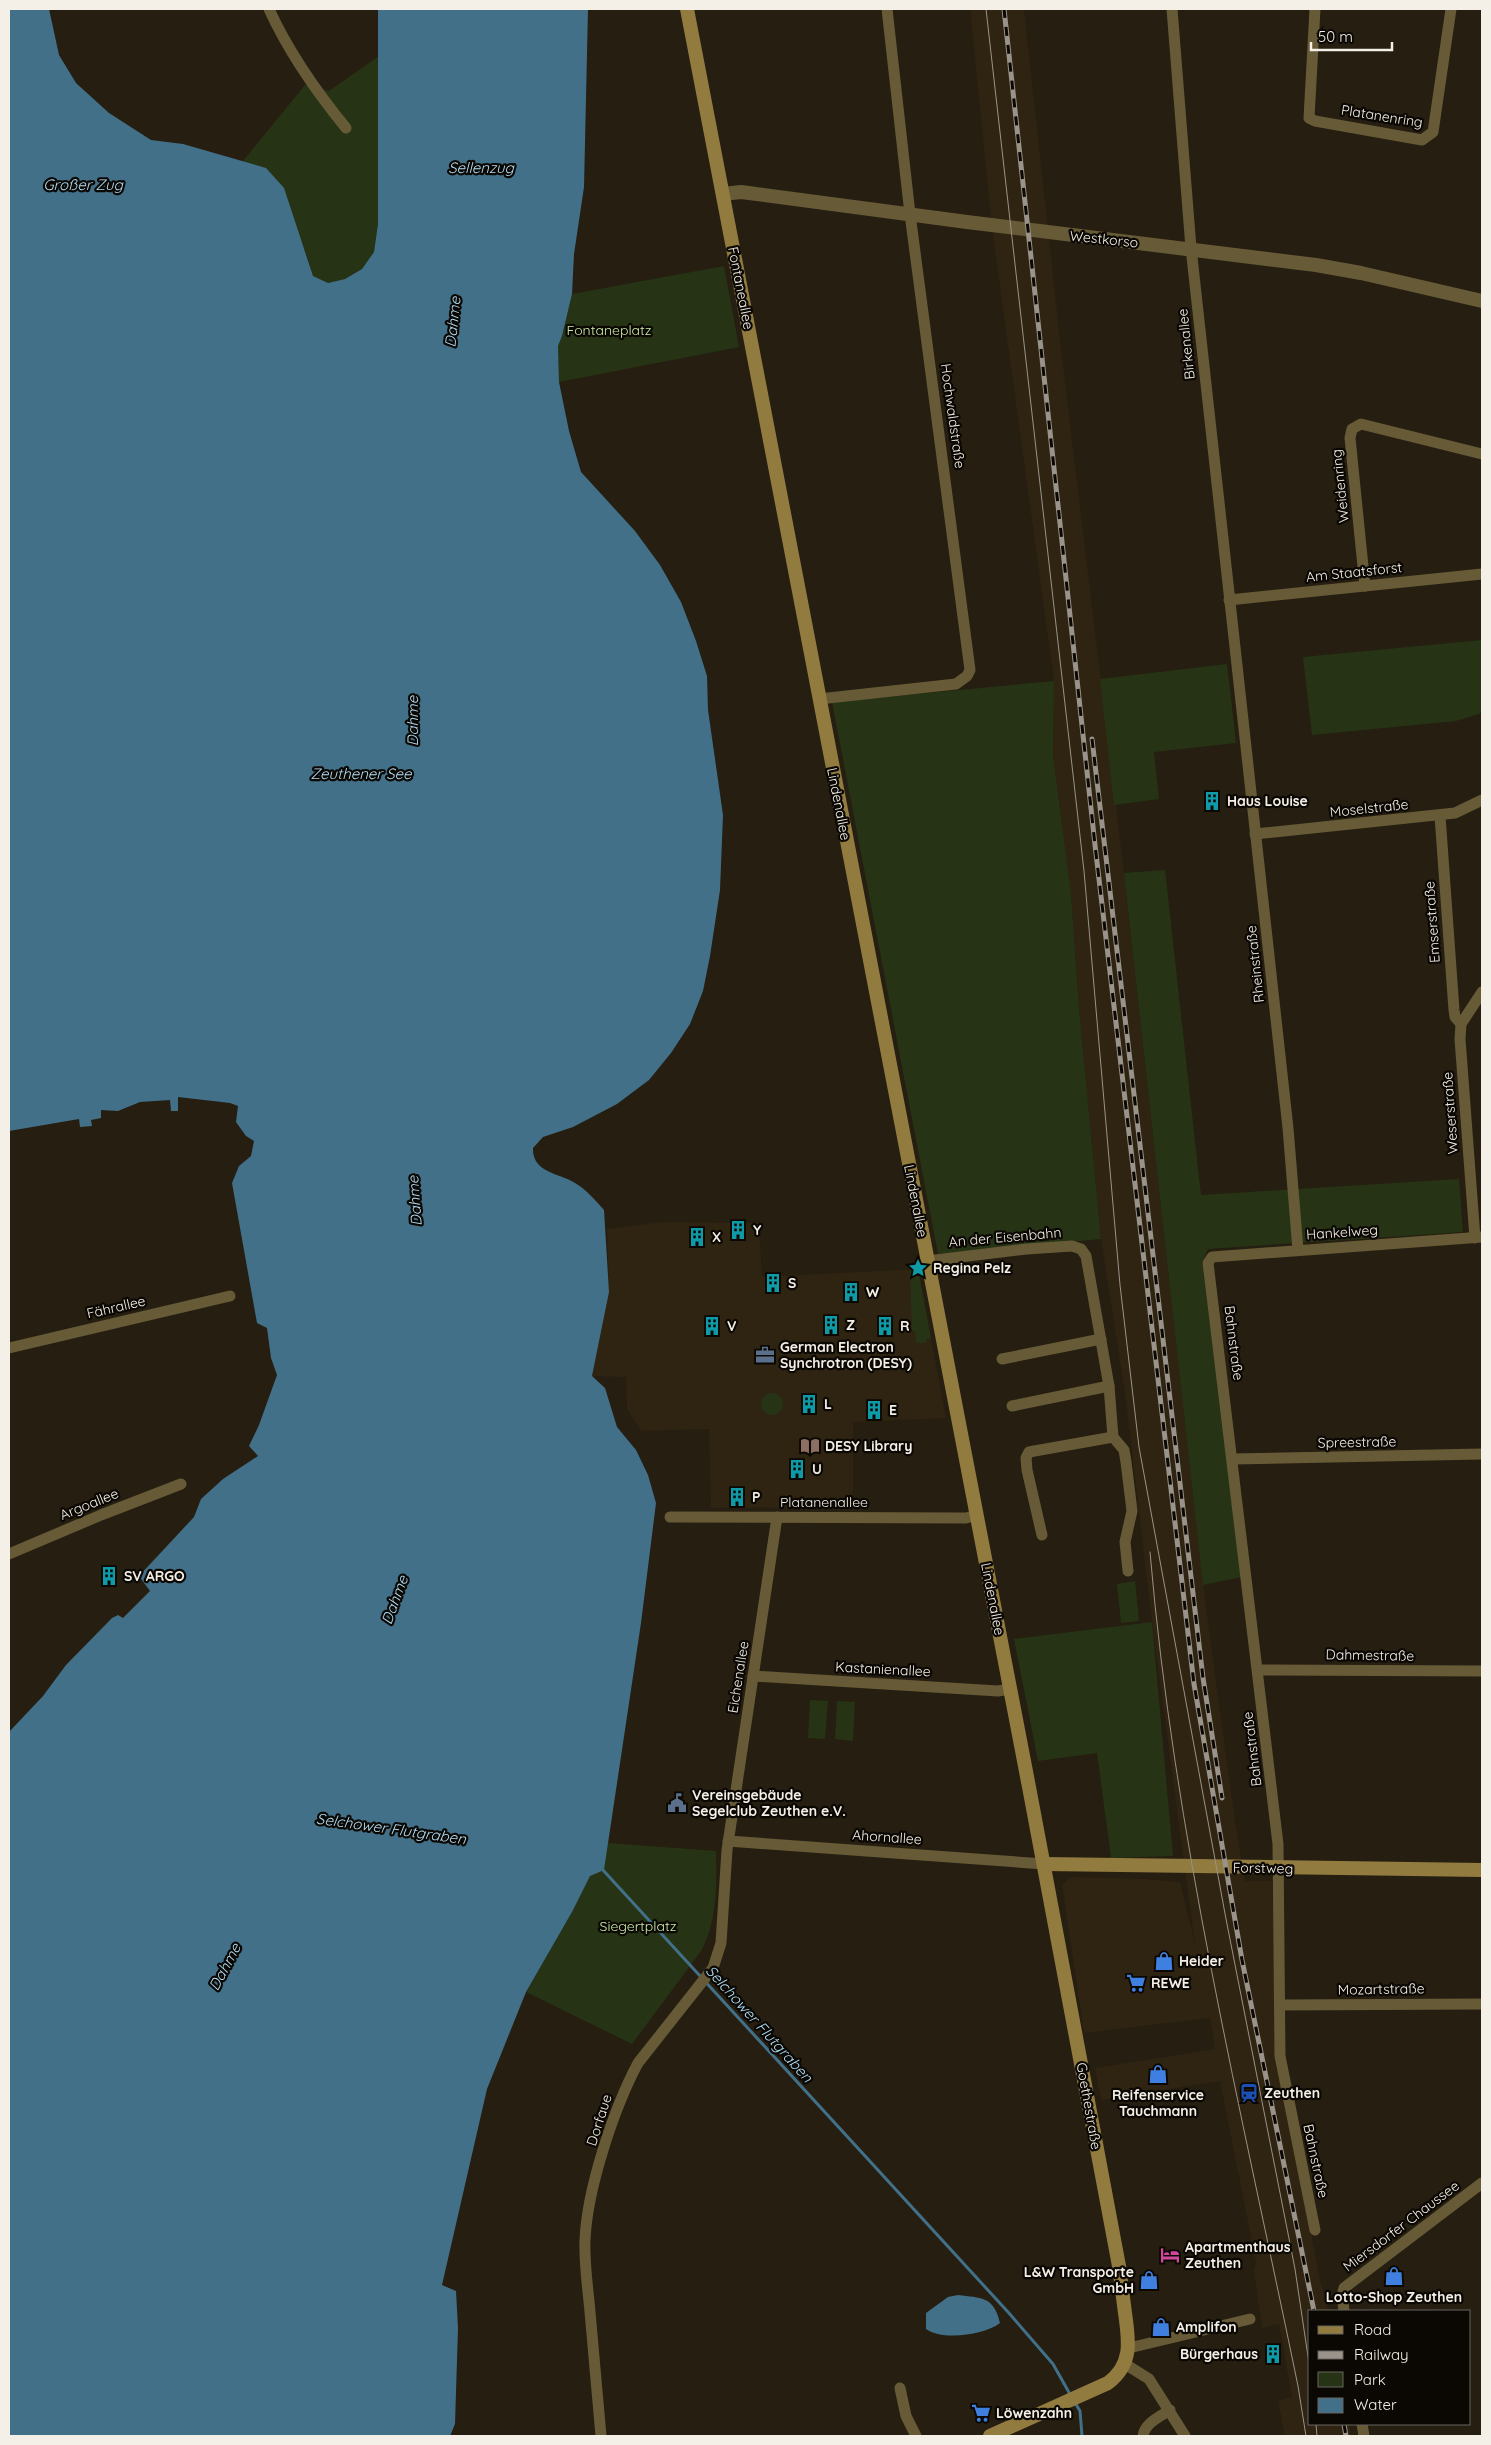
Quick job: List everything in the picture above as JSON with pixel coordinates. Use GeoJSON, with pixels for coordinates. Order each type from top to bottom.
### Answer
{"type":"FeatureCollection","features":[{"type":"Feature","properties":{"kind":"main road","name":"Fontaneallee"},"geometry":{"type":"LineString","coordinates":[[687,9],[794,568]]}},
{"type":"Feature","properties":{"kind":"main road","name":"Lindenallee"},"geometry":{"type":"LineString","coordinates":[[794,568],[1044,1864]]}},
{"type":"Feature","properties":{"kind":"main road","name":"Forstweg"},"geometry":{"type":"LineString","coordinates":[[1044,1864],[1482,1870]]}},
{"type":"Feature","properties":{"kind":"main road","name":"Goethestraße"},"geometry":{"type":"LineString","coordinates":[[990,2436],[1081,2397],[1108,2383],[1117,2376],[1125,2364],[1129,2348],[1117,2258],[1044,1864]]}},
{"type":"Feature","properties":{"kind":"street"},"geometry":{"type":"LineString","coordinates":[[269,9],[285,42],[307,79],[346,128]]}},
{"type":"Feature","properties":{"kind":"street","name":"Hochwaldstraße"},"geometry":{"type":"LineString","coordinates":[[819,700],[956,684],[967,676],[970,670],[910,214],[887,9]]}},
{"type":"Feature","properties":{"kind":"street","name":"Birkenallee"},"geometry":{"type":"LineString","coordinates":[[1172,9],[1191,248],[1237,675]]}},
{"type":"Feature","properties":{"kind":"street","name":"Platanenring"},"geometry":{"type":"LineString","coordinates":[[1315,9],[1308,108],[1309,118],[1315,121],[1422,140],[1433,132],[1451,9]]}},
{"type":"Feature","properties":{"kind":"street","name":"Westkorso"},"geometry":{"type":"LineString","coordinates":[[723,194],[741,192],[1344,269],[1482,301]]}},
{"type":"Feature","properties":{"kind":"street","name":"Weidenring"},"geometry":{"type":"LineString","coordinates":[[1366,586],[1350,438],[1352,429],[1362,424],[1482,454]]}},
{"type":"Feature","properties":{"kind":"street","name":"Am Staatsforst"},"geometry":{"type":"LineString","coordinates":[[1229,600],[1482,574]]}},
{"type":"Feature","properties":{"kind":"street","name":"Rheinstraße"},"geometry":{"type":"LineString","coordinates":[[1237,675],[1291,1156],[1298,1250]]}},
{"type":"Feature","properties":{"kind":"street","name":"Moselstraße"},"geometry":{"type":"LineString","coordinates":[[1255,834],[1440,816],[1463,810],[1482,800]]}},
{"type":"Feature","properties":{"kind":"street","name":"Emserstraße"},"geometry":{"type":"LineString","coordinates":[[1440,816],[1454,1010],[1455,1017],[1461,1024]]}},
{"type":"Feature","properties":{"kind":"street"},"geometry":{"type":"LineString","coordinates":[[1461,1024],[1482,992]]}},
{"type":"Feature","properties":{"kind":"street","name":"Weserstraße"},"geometry":{"type":"LineString","coordinates":[[1461,1024],[1478,1238]]}},
{"type":"Feature","properties":{"kind":"street","name":"Hankelweg"},"geometry":{"type":"LineString","coordinates":[[1208,1263],[1212,1257],[1478,1238]]}},
{"type":"Feature","properties":{"kind":"street","name":"An der Eisenbahn"},"geometry":{"type":"LineString","coordinates":[[927,1261],[1027,1249],[1072,1246],[1081,1249],[1086,1256],[1109,1386],[1113,1437],[1124,1450],[1130,1493],[1132,1511],[1125,1542],[1128,1571]]}},
{"type":"Feature","properties":{"kind":"street","name":"Bahnstraße"},"geometry":{"type":"LineString","coordinates":[[1208,1263],[1278,1844],[1282,2067],[1316,2230]]}},
{"type":"Feature","properties":{"kind":"street","name":"Fährallee"},"geometry":{"type":"LineString","coordinates":[[9,1348],[230,1296]]}},
{"type":"Feature","properties":{"kind":"street"},"geometry":{"type":"LineString","coordinates":[[1002,1359],[1101,1339]]}},
{"type":"Feature","properties":{"kind":"street"},"geometry":{"type":"LineString","coordinates":[[1012,1406],[1109,1386]]}},
{"type":"Feature","properties":{"kind":"street"},"geometry":{"type":"LineString","coordinates":[[1042,1535],[1027,1470],[1026,1458],[1029,1452],[1113,1437]]}},
{"type":"Feature","properties":{"kind":"street","name":"Spreestraße"},"geometry":{"type":"LineString","coordinates":[[1232,1459],[1482,1454]]}},
{"type":"Feature","properties":{"kind":"street","name":"Argoallee"},"geometry":{"type":"LineString","coordinates":[[9,1554],[101,1514],[181,1484]]}},
{"type":"Feature","properties":{"kind":"street","name":"Platanenallee"},"geometry":{"type":"LineString","coordinates":[[670,1517],[966,1518],[976,1515]]}},
{"type":"Feature","properties":{"kind":"street","name":"Eichenallee"},"geometry":{"type":"LineString","coordinates":[[728,1841],[777,1517]]}},
{"type":"Feature","properties":{"kind":"street","name":"Dahmestraße"},"geometry":{"type":"LineString","coordinates":[[1258,1670],[1482,1671]]}},
{"type":"Feature","properties":{"kind":"street","name":"Kastanienallee"},"geometry":{"type":"LineString","coordinates":[[753,1676],[998,1691],[1010,1689]]}},
{"type":"Feature","properties":{"kind":"street","name":"Ahornallee"},"geometry":{"type":"LineString","coordinates":[[728,1841],[1044,1864]]}},
{"type":"Feature","properties":{"kind":"street","name":"Dorfaue"},"geometry":{"type":"LineString","coordinates":[[600,2436],[585,2240],[589,2213],[605,2148],[629,2079],[638,2063],[713,1968],[721,1943],[728,1841]]}},
{"type":"Feature","properties":{"kind":"street","name":"Mozartstraße"},"geometry":{"type":"LineString","coordinates":[[1280,2005],[1482,2004]]}},
{"type":"Feature","properties":{"kind":"street","name":"Miersdorfer Chaussee"},"geometry":{"type":"LineString","coordinates":[[1344,2310],[1342,2295],[1344,2288],[1482,2183]]}},
{"type":"Feature","properties":{"kind":"street"},"geometry":{"type":"LineString","coordinates":[[1129,2348],[1250,2319]]}},
{"type":"Feature","properties":{"kind":"street"},"geometry":{"type":"LineString","coordinates":[[1125,2364],[1149,2379],[1185,2436]]}},
{"type":"Feature","properties":{"kind":"street"},"geometry":{"type":"LineString","coordinates":[[900,2388],[906,2416],[916,2436]]}},
{"type":"Feature","properties":{"kind":"street"},"geometry":{"type":"LineString","coordinates":[[1143,2436],[1144,2430],[1150,2422],[1170,2410]]}},
{"type":"Feature","properties":{"kind":"shaded area"},"geometry":{"type":"Polygon","coordinates":[[[970,9],[1024,9],[1060,340],[1124,873],[1206,1608],[1245,1881],[1272,1881],[1279,2067],[1320,2280],[1329,2310],[1308,2310],[1308,2425],[1349,2425],[1351,2436],[1285,2436],[1278,2401],[1292,2397],[1279,2324],[1262,2328],[1254,2271],[1256,2262],[1220,2081],[1101,2100],[1095,2068],[1215,2049],[1210,2018],[1084,2033],[1062,1884],[1071,1877],[1180,1882],[1195,1944],[1152,1622],[1126,1400],[1101,1239],[1079,1009],[1071,893],[1053,755],[1054,681],[992,228],[970,9]]]}},
{"type":"Feature","properties":{"kind":"shaded area","name":"German Electron Synchrotron (DESY)"},"geometry":{"type":"Polygon","coordinates":[[[662,1222],[759,1223],[762,1277],[918,1269],[946,1418],[853,1422],[853,1507],[711,1508],[709,1429],[641,1431],[627,1409],[626,1377],[592,1376],[609,1292],[607,1229],[662,1222]]]}},
{"type":"Feature","properties":{"kind":"green space"},"geometry":{"type":"Polygon","coordinates":[[[379,56],[378,224],[374,252],[362,269],[345,279],[328,283],[313,276],[305,250],[243,161],[305,85],[329,91],[379,56]]]}},
{"type":"Feature","properties":{"kind":"green space","name":"Fontaneplatz"},"geometry":{"type":"Polygon","coordinates":[[[724,266],[739,347],[559,382],[558,346],[572,294],[724,266]]]}},
{"type":"Feature","properties":{"kind":"green space"},"geometry":{"type":"Polygon","coordinates":[[[1482,640],[1482,712],[1479,714],[1456,721],[1312,735],[1303,657],[1482,640]]]}},
{"type":"Feature","properties":{"kind":"green space"},"geometry":{"type":"Polygon","coordinates":[[[1227,664],[1236,743],[1154,752],[1159,799],[1114,805],[1100,679],[1227,664]]]}},
{"type":"Feature","properties":{"kind":"green space"},"geometry":{"type":"Polygon","coordinates":[[[1054,681],[1053,755],[1071,893],[1079,1009],[1101,1239],[938,1254],[832,702],[1054,681]]]}},
{"type":"Feature","properties":{"kind":"green space"},"geometry":{"type":"Polygon","coordinates":[[[1165,870],[1201,1195],[1459,1179],[1463,1232],[1208,1249],[1202,1262],[1242,1577],[1203,1585],[1124,873],[1165,870]]]}},
{"type":"Feature","properties":{"kind":"green space"},"geometry":{"type":"Polygon","coordinates":[[[918,1269],[931,1338],[926,1339],[926,1343],[916,1343],[915,1331],[912,1331],[910,1270],[918,1269]]]}},
{"type":"Feature","properties":{"kind":"green space"},"geometry":{"type":"Polygon","coordinates":[[[772,1393],[780,1396],[783,1404],[780,1412],[772,1415],[764,1412],[761,1404],[764,1396],[772,1393]]]}},
{"type":"Feature","properties":{"kind":"green space"},"geometry":{"type":"Polygon","coordinates":[[[1135,1581],[1139,1621],[1121,1623],[1117,1584],[1135,1581]]]}},
{"type":"Feature","properties":{"kind":"green space"},"geometry":{"type":"Polygon","coordinates":[[[1152,1622],[1173,1856],[1111,1858],[1097,1753],[1038,1761],[1014,1639],[1152,1622]]]}},
{"type":"Feature","properties":{"kind":"green space"},"geometry":{"type":"Polygon","coordinates":[[[810,1700],[828,1701],[825,1739],[808,1738],[810,1700]]]}},
{"type":"Feature","properties":{"kind":"green space"},"geometry":{"type":"Polygon","coordinates":[[[837,1701],[855,1702],[853,1741],[835,1739],[837,1701]]]}},
{"type":"Feature","properties":{"kind":"green space","name":"Siegertplatz"},"geometry":{"type":"Polygon","coordinates":[[[608,1843],[716,1851],[715,1902],[706,1940],[701,1951],[632,2044],[526,1992],[572,1912],[590,1875],[604,1869],[608,1843]]]}},
{"type":"Feature","properties":{"kind":"water","name":"Zeuthener See"},"geometry":{"type":"Polygon","coordinates":[[[9,9],[49,9],[59,55],[76,83],[109,113],[151,140],[183,144],[266,168],[284,188],[313,276],[328,283],[345,279],[362,269],[374,252],[378,224],[378,9],[588,9],[584,187],[574,254],[572,294],[558,346],[559,382],[569,431],[581,472],[635,531],[660,565],[681,602],[696,641],[707,676],[708,710],[723,815],[720,890],[703,991],[690,1024],[671,1053],[649,1080],[617,1104],[573,1127],[543,1137],[533,1148],[537,1163],[548,1171],[579,1186],[591,1195],[604,1210],[609,1292],[592,1376],[605,1388],[617,1427],[636,1450],[648,1475],[656,1503],[641,1623],[604,1870],[590,1876],[572,1912],[526,1992],[487,2089],[442,2285],[456,2291],[458,2328],[455,2424],[450,2436],[9,2436],[9,1732],[43,1696],[66,1665],[112,1618],[118,1615],[123,1618],[150,1591],[139,1576],[194,1517],[201,1499],[223,1479],[258,1456],[249,1446],[259,1425],[277,1375],[271,1358],[267,1328],[257,1323],[232,1183],[239,1166],[251,1156],[254,1141],[246,1136],[236,1122],[238,1106],[230,1103],[178,1097],[178,1111],[171,1111],[170,1100],[140,1102],[118,1111],[101,1110],[101,1118],[91,1120],[92,1126],[80,1127],[79,1119],[9,1131],[9,9]]]}},
{"type":"Feature","properties":{"kind":"water"},"geometry":{"type":"Polygon","coordinates":[[[958,2295],[980,2298],[990,2303],[1000,2323],[984,2331],[952,2336],[933,2333],[926,2329],[926,2313],[948,2297],[958,2295]]]}},
{"type":"Feature","properties":{"kind":"waterway","name":"Selchower Flutgraben"},"geometry":{"type":"LineString","coordinates":[[602,1869],[1008,2312],[1053,2364],[1071,2396]]}},
{"type":"Feature","properties":{"kind":"waterway","name":"Selchower Flutgraben"},"geometry":{"type":"LineString","coordinates":[[1074,2401],[1080,2411],[1082,2436]]}},
{"type":"Feature","properties":{"kind":"tram line"},"geometry":{"type":"LineString","coordinates":[[986,9],[1084,871],[1120,1285],[1139,1447],[1226,1919],[1295,2269],[1308,2357]]}},
{"type":"Feature","properties":{"kind":"tram line"},"geometry":{"type":"LineString","coordinates":[[1150,1552],[1161,1657],[1192,1867],[1232,2075],[1298,2386],[1306,2436]]}},
{"type":"Feature","properties":{"kind":"tram line"},"geometry":{"type":"LineString","coordinates":[[1316,2425],[1317,2436]]}},
{"type":"Feature","properties":{"kind":"railway"},"geometry":{"type":"LineString","coordinates":[[1004,9],[1095,845],[1194,1684],[1242,1960],[1314,2310]]}},
{"type":"Feature","properties":{"kind":"railway"},"geometry":{"type":"LineString","coordinates":[[1092,739],[1203,1678],[1222,1798]]}},
{"type":"Feature","properties":{"kind":"railway"},"geometry":{"type":"LineString","coordinates":[[1344,2425],[1346,2436]]}},
{"type":"Feature","properties":{"kind":"place","name":"Haus Louise"},"geometry":{"type":"Point","coordinates":[1212,801]}},
{"type":"Feature","properties":{"kind":"place","name":"Y"},"geometry":{"type":"Point","coordinates":[738,1230]}},
{"type":"Feature","properties":{"kind":"place","name":"X"},"geometry":{"type":"Point","coordinates":[697,1237]}},
{"type":"Feature","properties":{"kind":"place","name":"Regina Pelz"},"geometry":{"type":"Point","coordinates":[918,1268]}},
{"type":"Feature","properties":{"kind":"place","name":"S"},"geometry":{"type":"Point","coordinates":[773,1283]}},
{"type":"Feature","properties":{"kind":"place","name":"W"},"geometry":{"type":"Point","coordinates":[851,1292]}},
{"type":"Feature","properties":{"kind":"place","name":"Z"},"geometry":{"type":"Point","coordinates":[831,1325]}},
{"type":"Feature","properties":{"kind":"place","name":"V"},"geometry":{"type":"Point","coordinates":[712,1326]}},
{"type":"Feature","properties":{"kind":"place","name":"R"},"geometry":{"type":"Point","coordinates":[885,1326]}},
{"type":"Feature","properties":{"kind":"place","name":"German Electron Synchrotron (DESY)"},"geometry":{"type":"Point","coordinates":[765,1355]}},
{"type":"Feature","properties":{"kind":"place","name":"L"},"geometry":{"type":"Point","coordinates":[809,1404]}},
{"type":"Feature","properties":{"kind":"place","name":"E"},"geometry":{"type":"Point","coordinates":[874,1410]}},
{"type":"Feature","properties":{"kind":"place","name":"DESY Library"},"geometry":{"type":"Point","coordinates":[810,1446]}},
{"type":"Feature","properties":{"kind":"place","name":"U"},"geometry":{"type":"Point","coordinates":[797,1469]}},
{"type":"Feature","properties":{"kind":"place","name":"P"},"geometry":{"type":"Point","coordinates":[737,1497]}},
{"type":"Feature","properties":{"kind":"place","name":"SV ARGO"},"geometry":{"type":"Point","coordinates":[109,1576]}},
{"type":"Feature","properties":{"kind":"place","name":"Vereinsgebäude Segelclub Zeuthen e.V."},"geometry":{"type":"Point","coordinates":[677,1803]}},
{"type":"Feature","properties":{"kind":"place","name":"Heider"},"geometry":{"type":"Point","coordinates":[1164,1961]}},
{"type":"Feature","properties":{"kind":"place","name":"REWE"},"geometry":{"type":"Point","coordinates":[1136,1983]}},
{"type":"Feature","properties":{"kind":"place","name":"Reifenservice Tauchmann"},"geometry":{"type":"Point","coordinates":[1158,2074]}},
{"type":"Feature","properties":{"kind":"place","name":"Zeuthen"},"geometry":{"type":"Point","coordinates":[1249,2093]}},
{"type":"Feature","properties":{"kind":"place","name":"Apartmenthaus Zeuthen"},"geometry":{"type":"Point","coordinates":[1170,2255]}},
{"type":"Feature","properties":{"kind":"place","name":"Lotto-Shop Zeuthen"},"geometry":{"type":"Point","coordinates":[1394,2276]}},
{"type":"Feature","properties":{"kind":"place","name":"L&W Transporte GmbH"},"geometry":{"type":"Point","coordinates":[1149,2280]}},
{"type":"Feature","properties":{"kind":"place","name":"Amplifon"},"geometry":{"type":"Point","coordinates":[1161,2327]}},
{"type":"Feature","properties":{"kind":"place","name":"Bürgerhaus"},"geometry":{"type":"Point","coordinates":[1273,2354]}},
{"type":"Feature","properties":{"kind":"place","name":"Löwenzahn"},"geometry":{"type":"Point","coordinates":[981,2413]}},
{"type":"Feature","properties":{"kind":"water label","name":"Sellenzug"},"geometry":{"type":"Point","coordinates":[481,168]}},
{"type":"Feature","properties":{"kind":"water label","name":"Großer Zug"},"geometry":{"type":"Point","coordinates":[83,185]}},
{"type":"Feature","properties":{"kind":"water label","name":"Dahme"},"geometry":{"type":"Point","coordinates":[453,322]}},
{"type":"Feature","properties":{"kind":"water label","name":"Dahme"},"geometry":{"type":"Point","coordinates":[413,721]}},
{"type":"Feature","properties":{"kind":"water label","name":"Dahme"},"geometry":{"type":"Point","coordinates":[415,1201]}},
{"type":"Feature","properties":{"kind":"water label","name":"Dahme"},"geometry":{"type":"Point","coordinates":[395,1600]}},
{"type":"Feature","properties":{"kind":"water label","name":"Dahme"},"geometry":{"type":"Point","coordinates":[225,1967]}}]}
